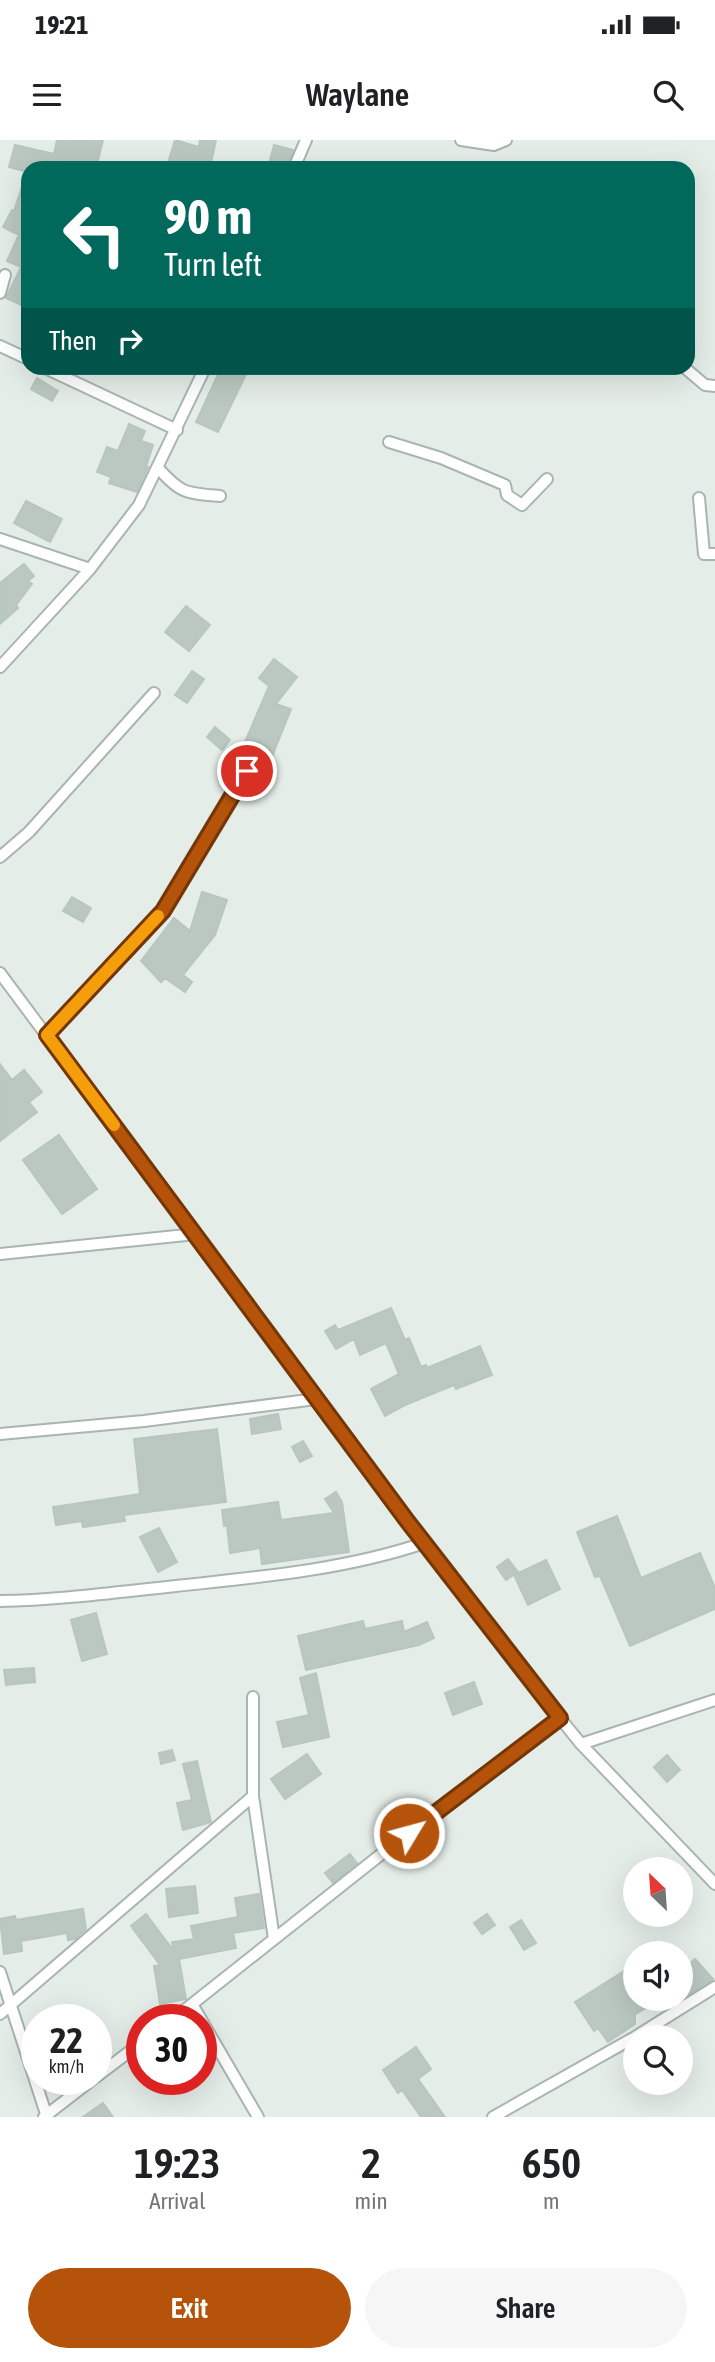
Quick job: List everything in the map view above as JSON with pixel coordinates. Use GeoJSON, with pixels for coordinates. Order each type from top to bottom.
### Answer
{"type":"FeatureCollection","features":[{"type":"Feature","properties":{"kind":"street"},"geometry":{"type":"LineString","coordinates":[[297,161],[306,140]]}},
{"type":"Feature","properties":{"kind":"street"},"geometry":{"type":"LineString","coordinates":[[461,140],[494,145],[506,140]]}},
{"type":"Feature","properties":{"kind":"street"},"geometry":{"type":"LineString","coordinates":[[0,293],[5,275]]}},
{"type":"Feature","properties":{"kind":"street"},"geometry":{"type":"LineString","coordinates":[[0,346],[21,356]]}},
{"type":"Feature","properties":{"kind":"street"},"geometry":{"type":"LineString","coordinates":[[61,375],[177,430]]}},
{"type":"Feature","properties":{"kind":"street"},"geometry":{"type":"LineString","coordinates":[[0,667],[90,569],[139,505],[202,375]]}},
{"type":"Feature","properties":{"kind":"street"},"geometry":{"type":"LineString","coordinates":[[693,375],[705,385],[715,386]]}},
{"type":"Feature","properties":{"kind":"street"},"geometry":{"type":"LineString","coordinates":[[389,442],[441,458],[505,485],[507,495],[522,505],[547,480]]}},
{"type":"Feature","properties":{"kind":"street"},"geometry":{"type":"LineString","coordinates":[[158,468],[174,486],[184,491],[220,496]]}},
{"type":"Feature","properties":{"kind":"street"},"geometry":{"type":"LineString","coordinates":[[699,498],[704,554],[715,554]]}},
{"type":"Feature","properties":{"kind":"street"},"geometry":{"type":"LineString","coordinates":[[0,539],[90,569]]}},
{"type":"Feature","properties":{"kind":"street"},"geometry":{"type":"LineString","coordinates":[[0,857],[29,832],[154,693]]}},
{"type":"Feature","properties":{"kind":"street"},"geometry":{"type":"LineString","coordinates":[[47,1035],[163,911],[247,771]]}},
{"type":"Feature","properties":{"kind":"street"},"geometry":{"type":"LineString","coordinates":[[0,973],[424,1543],[560,1718],[581,1744],[715,1884]]}},
{"type":"Feature","properties":{"kind":"street"},"geometry":{"type":"LineString","coordinates":[[0,1254],[196,1234]]}},
{"type":"Feature","properties":{"kind":"street"},"geometry":{"type":"LineString","coordinates":[[0,1434],[316,1399]]}},
{"type":"Feature","properties":{"kind":"street"},"geometry":{"type":"LineString","coordinates":[[0,1601],[104,1594],[311,1569],[380,1558],[424,1543]]}},
{"type":"Feature","properties":{"kind":"street"},"geometry":{"type":"LineString","coordinates":[[253,1697],[253,1796],[274,1939]]}},
{"type":"Feature","properties":{"kind":"street"},"geometry":{"type":"LineString","coordinates":[[581,1744],[715,1700]]}},
{"type":"Feature","properties":{"kind":"street"},"geometry":{"type":"LineString","coordinates":[[192,2004],[560,1718]]}},
{"type":"Feature","properties":{"kind":"street"},"geometry":{"type":"LineString","coordinates":[[0,2014],[253,1796]]}},
{"type":"Feature","properties":{"kind":"street"},"geometry":{"type":"LineString","coordinates":[[0,1972],[46,2116],[73,2095]]}},
{"type":"Feature","properties":{"kind":"street"},"geometry":{"type":"LineString","coordinates":[[654,2025],[715,1987]]}},
{"type":"Feature","properties":{"kind":"street"},"geometry":{"type":"LineString","coordinates":[[493,2117],[623,2044]]}},
{"type":"Feature","properties":{"kind":"street"},"geometry":{"type":"LineString","coordinates":[[217,2047],[258,2117]]}},
{"type":"Feature","properties":{"kind":"street"},"geometry":{"type":"LineString","coordinates":[[112,2065],[126,2054]]}},
{"type":"Feature","properties":{"kind":"building"},"geometry":{"type":"Polygon","coordinates":[[[57,140],[103,140],[98,161],[21,161],[21,170],[9,167],[15,145],[54,154],[57,140]]]}},
{"type":"Feature","properties":{"kind":"building"},"geometry":{"type":"Polygon","coordinates":[[[175,140],[199,147],[200,140],[216,140],[212,161],[169,161],[175,140]]]}},
{"type":"Feature","properties":{"kind":"building"},"geometry":{"type":"Polygon","coordinates":[[[274,145],[293,150],[289,161],[270,161],[274,145]]]}},
{"type":"Feature","properties":{"kind":"building"},"geometry":{"type":"Polygon","coordinates":[[[21,190],[21,267],[7,261],[19,235],[3,227],[12,210],[14,211],[21,190]]]}},
{"type":"Feature","properties":{"kind":"building"},"geometry":{"type":"Polygon","coordinates":[[[21,267],[21,305],[6,298],[21,267]]]}},
{"type":"Feature","properties":{"kind":"building"},"geometry":{"type":"Polygon","coordinates":[[[218,375],[246,375],[218,432],[196,422],[218,375]]]}},
{"type":"Feature","properties":{"kind":"building"},"geometry":{"type":"Polygon","coordinates":[[[37,378],[58,391],[52,401],[31,389],[37,378]]]}},
{"type":"Feature","properties":{"kind":"building"},"geometry":{"type":"Polygon","coordinates":[[[129,424],[145,431],[141,441],[153,445],[148,467],[137,492],[109,483],[111,477],[97,472],[107,447],[118,451],[129,424]]]}},
{"type":"Feature","properties":{"kind":"building"},"geometry":{"type":"Polygon","coordinates":[[[26,501],[62,519],[50,542],[14,523],[26,501]]]}},
{"type":"Feature","properties":{"kind":"building"},"geometry":{"type":"Polygon","coordinates":[[[24,564],[34,576],[28,581],[32,584],[16,605],[18,608],[0,624],[0,583],[24,564]]]}},
{"type":"Feature","properties":{"kind":"building"},"geometry":{"type":"Polygon","coordinates":[[[186,606],[210,625],[189,651],[165,632],[186,606]]]}},
{"type":"Feature","properties":{"kind":"building"},"geometry":{"type":"Polygon","coordinates":[[[274,659],[297,677],[276,704],[291,709],[269,764],[253,758],[257,747],[245,742],[269,686],[259,678],[274,659]]]}},
{"type":"Feature","properties":{"kind":"building"},"geometry":{"type":"Polygon","coordinates":[[[192,671],[204,679],[187,703],[175,695],[192,671]]]}},
{"type":"Feature","properties":{"kind":"building"},"geometry":{"type":"Polygon","coordinates":[[[215,727],[230,740],[222,750],[207,737],[215,727]]]}},
{"type":"Feature","properties":{"kind":"building"},"geometry":{"type":"Polygon","coordinates":[[[202,892],[227,900],[215,935],[183,975],[192,982],[185,992],[165,978],[161,982],[141,961],[174,918],[190,931],[202,892]]]}},
{"type":"Feature","properties":{"kind":"building"},"geometry":{"type":"Polygon","coordinates":[[[72,897],[91,908],[83,922],[63,911],[72,897]]]}},
{"type":"Feature","properties":{"kind":"building"},"geometry":{"type":"Polygon","coordinates":[[[0,1064],[12,1080],[24,1070],[42,1092],[29,1102],[37,1112],[0,1141],[0,1064]]]}},
{"type":"Feature","properties":{"kind":"building"},"geometry":{"type":"Polygon","coordinates":[[[59,1135],[97,1189],[62,1214],[23,1160],[59,1135]]]}},
{"type":"Feature","properties":{"kind":"building"},"geometry":{"type":"Polygon","coordinates":[[[391,1308],[405,1340],[409,1338],[421,1367],[426,1365],[427,1368],[480,1346],[492,1375],[456,1389],[454,1385],[385,1416],[371,1389],[399,1374],[386,1343],[360,1355],[354,1339],[336,1349],[325,1331],[335,1325],[338,1330],[391,1308]]]}},
{"type":"Feature","properties":{"kind":"building"},"geometry":{"type":"Polygon","coordinates":[[[278,1414],[281,1429],[252,1434],[250,1419],[278,1414]]]}},
{"type":"Feature","properties":{"kind":"building"},"geometry":{"type":"Polygon","coordinates":[[[217,1429],[226,1502],[124,1515],[125,1521],[83,1527],[82,1521],[56,1525],[53,1507],[140,1494],[134,1439],[217,1429]]]}},
{"type":"Feature","properties":{"kind":"building"},"geometry":{"type":"Polygon","coordinates":[[[303,1441],[312,1456],[300,1462],[292,1447],[303,1441]]]}},
{"type":"Feature","properties":{"kind":"building"},"geometry":{"type":"Polygon","coordinates":[[[336,1492],[342,1502],[349,1552],[262,1564],[260,1548],[230,1553],[227,1525],[224,1526],[222,1510],[278,1502],[281,1520],[334,1513],[325,1499],[336,1492]]]}},
{"type":"Feature","properties":{"kind":"building"},"geometry":{"type":"Polygon","coordinates":[[[617,1516],[641,1578],[700,1553],[715,1588],[715,1609],[630,1646],[600,1576],[595,1577],[577,1532],[617,1516]]]}},
{"type":"Feature","properties":{"kind":"building"},"geometry":{"type":"Polygon","coordinates":[[[159,1528],[177,1562],[158,1572],[140,1537],[159,1528]]]}},
{"type":"Feature","properties":{"kind":"building"},"geometry":{"type":"Polygon","coordinates":[[[508,1559],[518,1572],[506,1580],[497,1567],[508,1559]]]}},
{"type":"Feature","properties":{"kind":"building"},"geometry":{"type":"Polygon","coordinates":[[[546,1560],[560,1589],[528,1605],[514,1575],[546,1560]]]}},
{"type":"Feature","properties":{"kind":"building"},"geometry":{"type":"Polygon","coordinates":[[[96,1613],[107,1654],[82,1661],[71,1620],[96,1613]]]}},
{"type":"Feature","properties":{"kind":"building"},"geometry":{"type":"Polygon","coordinates":[[[363,1621],[365,1629],[402,1621],[404,1632],[427,1622],[434,1638],[419,1645],[306,1670],[298,1636],[363,1621]]]}},
{"type":"Feature","properties":{"kind":"building"},"geometry":{"type":"Polygon","coordinates":[[[34,1668],[35,1682],[6,1685],[4,1670],[34,1668]]]}},
{"type":"Feature","properties":{"kind":"building"},"geometry":{"type":"Polygon","coordinates":[[[316,1673],[329,1737],[283,1747],[277,1722],[309,1715],[300,1678],[316,1673]]]}},
{"type":"Feature","properties":{"kind":"building"},"geometry":{"type":"Polygon","coordinates":[[[474,1682],[482,1704],[453,1715],[445,1693],[474,1682]]]}},
{"type":"Feature","properties":{"kind":"building"},"geometry":{"type":"Polygon","coordinates":[[[172,1750],[175,1760],[161,1764],[159,1753],[172,1750]]]}},
{"type":"Feature","properties":{"kind":"building"},"geometry":{"type":"Polygon","coordinates":[[[307,1754],[321,1774],[285,1799],[271,1779],[307,1754]]]}},
{"type":"Feature","properties":{"kind":"building"},"geometry":{"type":"Polygon","coordinates":[[[667,1755],[680,1770],[667,1782],[654,1767],[667,1755]]]}},
{"type":"Feature","properties":{"kind":"building"},"geometry":{"type":"Polygon","coordinates":[[[197,1761],[211,1822],[183,1830],[177,1803],[192,1800],[183,1764],[197,1761]]]}},
{"type":"Feature","properties":{"kind":"building"},"geometry":{"type":"Polygon","coordinates":[[[350,1854],[357,1863],[333,1883],[325,1873],[350,1854]]]}},
{"type":"Feature","properties":{"kind":"building"},"geometry":{"type":"Polygon","coordinates":[[[195,1886],[198,1913],[169,1917],[166,1889],[195,1886]]]}},
{"type":"Feature","properties":{"kind":"building"},"geometry":{"type":"Polygon","coordinates":[[[259,1894],[264,1928],[233,1933],[236,1948],[179,1959],[186,1999],[160,2004],[154,1966],[160,1965],[131,1926],[146,1914],[173,1950],[172,1942],[194,1939],[191,1926],[238,1917],[235,1898],[259,1894]]]}},
{"type":"Feature","properties":{"kind":"building"},"geometry":{"type":"Polygon","coordinates":[[[83,1909],[86,1929],[75,1939],[68,1940],[67,1933],[21,1941],[22,1951],[4,1954],[0,1919],[15,1916],[16,1920],[83,1909]]]}},
{"type":"Feature","properties":{"kind":"building"},"geometry":{"type":"Polygon","coordinates":[[[487,1914],[495,1925],[482,1934],[474,1923],[487,1914]]]}},
{"type":"Feature","properties":{"kind":"building"},"geometry":{"type":"Polygon","coordinates":[[[521,1920],[536,1943],[524,1950],[510,1927],[521,1920]]]}},
{"type":"Feature","properties":{"kind":"building"},"geometry":{"type":"Polygon","coordinates":[[[695,1959],[713,1979],[693,1992],[695,1959]]]}},
{"type":"Feature","properties":{"kind":"building"},"geometry":{"type":"Polygon","coordinates":[[[623,1972],[623,2011],[640,2011],[635,2014],[635,2024],[623,2025],[623,2032],[608,2042],[598,2028],[594,2031],[575,2002],[623,1972]]]}},
{"type":"Feature","properties":{"kind":"building"},"geometry":{"type":"Polygon","coordinates":[[[416,2047],[431,2069],[418,2079],[445,2117],[421,2117],[402,2090],[398,2093],[383,2070],[416,2047]]]}},
{"type":"Feature","properties":{"kind":"building"},"geometry":{"type":"Polygon","coordinates":[[[103,2103],[113,2117],[83,2117],[103,2103]]]}},
{"type":"Feature","properties":{"kind":"slow traffic"},"geometry":{"type":"LineString","coordinates":[[114,1125],[47,1035],[158,916]]}},
{"type":"Feature","properties":{"kind":"route"},"geometry":{"type":"LineString","coordinates":[[247,771],[163,911],[47,1035],[408,1522],[560,1718],[409,1833]]}}]}
